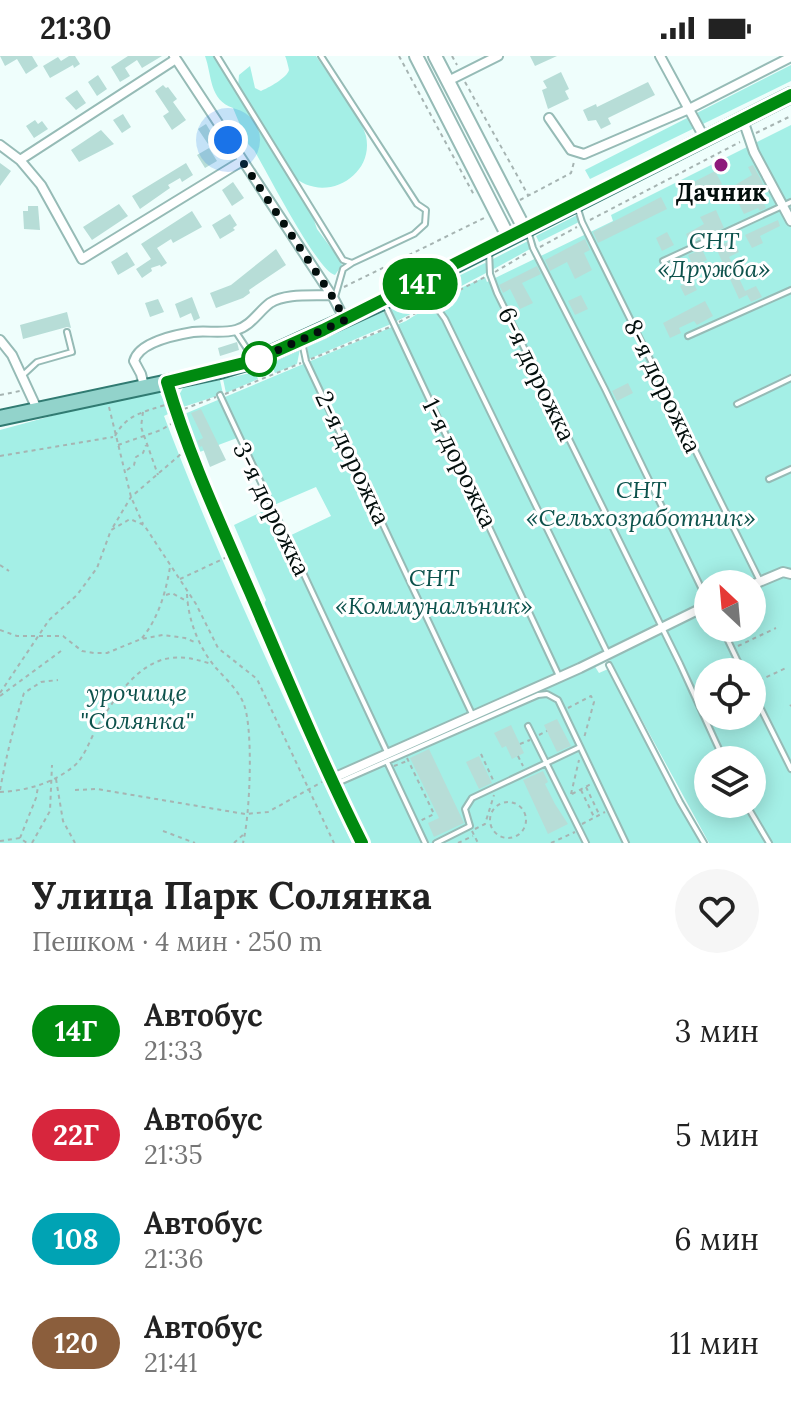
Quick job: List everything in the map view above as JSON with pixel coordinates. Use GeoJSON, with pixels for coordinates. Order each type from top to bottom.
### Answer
{"type":"FeatureCollection","features":[{"type":"Feature","properties":{"kind":"main road"},"geometry":{"type":"LineString","coordinates":[[416,56],[509,238]]}},
{"type":"Feature","properties":{"kind":"main road"},"geometry":{"type":"LineString","coordinates":[[435,56],[526,230]]}},
{"type":"Feature","properties":{"kind":"main road"},"geometry":{"type":"LineString","coordinates":[[0,418],[256,360],[420,284],[791,95]]}},
{"type":"Feature","properties":{"kind":"street"},"geometry":{"type":"LineString","coordinates":[[448,81],[498,56]]}},
{"type":"Feature","properties":{"kind":"street"},"geometry":{"type":"LineString","coordinates":[[660,56],[705,139]]}},
{"type":"Feature","properties":{"kind":"street"},"geometry":{"type":"LineString","coordinates":[[549,118],[571,150],[584,154],[689,109],[791,57]]}},
{"type":"Feature","properties":{"kind":"street"},"geometry":{"type":"LineString","coordinates":[[20,160],[175,58],[334,295],[345,320]]}},
{"type":"Feature","properties":{"kind":"street"},"geometry":{"type":"LineString","coordinates":[[743,120],[754,152],[787,204],[791,221]]}},
{"type":"Feature","properties":{"kind":"street"},"geometry":{"type":"LineString","coordinates":[[0,145],[20,160],[41,185],[82,259],[242,161]]}},
{"type":"Feature","properties":{"kind":"street"},"geometry":{"type":"LineString","coordinates":[[144,386],[134,361],[145,347],[195,332],[212,334],[245,327],[271,302],[287,297],[334,295]]}},
{"type":"Feature","properties":{"kind":"street"},"geometry":{"type":"LineString","coordinates":[[0,340],[23,375],[33,410]]}},
{"type":"Feature","properties":{"kind":"street"},"geometry":{"type":"LineString","coordinates":[[167,382],[189,450],[233,555],[332,782],[362,843]]}},
{"type":"Feature","properties":{"kind":"street"},"geometry":{"type":"LineString","coordinates":[[766,579],[783,572],[790,577]]}},
{"type":"Feature","properties":{"kind":"street"},"geometry":{"type":"LineString","coordinates":[[332,782],[694,611]]}},
{"type":"Feature","properties":{"kind":"lane"},"geometry":{"type":"LineString","coordinates":[[217,56],[343,260],[352,263]]}},
{"type":"Feature","properties":{"kind":"lane"},"geometry":{"type":"LineString","coordinates":[[321,56],[417,204],[426,210],[425,224],[414,234],[343,269],[334,295]]}},
{"type":"Feature","properties":{"kind":"lane","name":"8-я дорожка"},"geometry":{"type":"LineString","coordinates":[[577,204],[588,233],[750,570]]}},
{"type":"Feature","properties":{"kind":"lane"},"geometry":{"type":"LineString","coordinates":[[663,261],[787,204]]}},
{"type":"Feature","properties":{"kind":"lane"},"geometry":{"type":"LineString","coordinates":[[526,230],[694,575]]}},
{"type":"Feature","properties":{"kind":"lane","name":"6-я дорожка"},"geometry":{"type":"LineString","coordinates":[[489,249],[490,274],[497,293],[661,627]]}},
{"type":"Feature","properties":{"kind":"lane"},"geometry":{"type":"LineString","coordinates":[[420,284],[445,319],[608,654]]}},
{"type":"Feature","properties":{"kind":"lane"},"geometry":{"type":"LineString","coordinates":[[688,336],[791,290]]}},
{"type":"Feature","properties":{"kind":"lane","name":"1-я дорожка"},"geometry":{"type":"LineString","coordinates":[[383,302],[559,676]]}},
{"type":"Feature","properties":{"kind":"lane"},"geometry":{"type":"LineString","coordinates":[[236,330],[249,355],[256,360]]}},
{"type":"Feature","properties":{"kind":"lane"},"geometry":{"type":"LineString","coordinates":[[23,375],[37,362],[72,352],[67,332]]}},
{"type":"Feature","properties":{"kind":"lane","name":"2-я дорожка"},"geometry":{"type":"LineString","coordinates":[[302,340],[306,361],[472,714]]}},
{"type":"Feature","properties":{"kind":"lane"},"geometry":{"type":"LineString","coordinates":[[737,404],[791,378]]}},
{"type":"Feature","properties":{"kind":"lane","name":"3-я дорожка"},"geometry":{"type":"LineString","coordinates":[[220,395],[425,843]]}},
{"type":"Feature","properties":{"kind":"lane"},"geometry":{"type":"LineString","coordinates":[[769,479],[791,469]]}},
{"type":"Feature","properties":{"kind":"lane"},"geometry":{"type":"LineString","coordinates":[[661,627],[717,746]]}},
{"type":"Feature","properties":{"kind":"lane"},"geometry":{"type":"LineString","coordinates":[[729,642],[737,658]]}},
{"type":"Feature","properties":{"kind":"lane"},"geometry":{"type":"LineString","coordinates":[[609,665],[704,843]]}},
{"type":"Feature","properties":{"kind":"lane"},"geometry":{"type":"LineString","coordinates":[[387,757],[405,754],[538,695],[547,694],[558,700],[626,843]]}},
{"type":"Feature","properties":{"kind":"lane"},"geometry":{"type":"LineString","coordinates":[[766,719],[791,769]]}},
{"type":"Feature","properties":{"kind":"lane"},"geometry":{"type":"LineString","coordinates":[[528,726],[586,843]]}},
{"type":"Feature","properties":{"kind":"lane"},"geometry":{"type":"LineString","coordinates":[[436,843],[470,826],[465,809],[472,798],[580,747]]}},
{"type":"Feature","properties":{"kind":"lane"},"geometry":{"type":"LineString","coordinates":[[754,818],[769,843]]}},
{"type":"Feature","properties":{"kind":"path"},"geometry":{"type":"LineString","coordinates":[[399,56],[479,203]]}},
{"type":"Feature","properties":{"kind":"path"},"geometry":{"type":"LineString","coordinates":[[452,56],[528,196],[571,173],[575,158],[584,154]]}},
{"type":"Feature","properties":{"kind":"path"},"geometry":{"type":"LineString","coordinates":[[334,295],[486,217]]}},
{"type":"Feature","properties":{"kind":"path"},"geometry":{"type":"LineString","coordinates":[[0,395],[29,389]]}},
{"type":"Feature","properties":{"kind":"path"},"geometry":{"type":"LineString","coordinates":[[106,394],[131,497],[144,525],[187,590],[219,650],[257,679],[334,843]]}},
{"type":"Feature","properties":{"kind":"path"},"geometry":{"type":"LineString","coordinates":[[114,437],[122,422],[173,402]]}},
{"type":"Feature","properties":{"kind":"path"},"geometry":{"type":"LineString","coordinates":[[143,412],[141,427],[158,476]]}},
{"type":"Feature","properties":{"kind":"path"},"geometry":{"type":"LineString","coordinates":[[117,446],[161,430],[179,419]]}},
{"type":"Feature","properties":{"kind":"path"},"geometry":{"type":"LineString","coordinates":[[0,456],[114,437]]}},
{"type":"Feature","properties":{"kind":"path"},"geometry":{"type":"LineString","coordinates":[[126,471],[134,465],[136,457],[143,453],[146,445]]}},
{"type":"Feature","properties":{"kind":"path"},"geometry":{"type":"LineString","coordinates":[[0,694],[49,620],[77,595],[97,568],[111,530],[131,497],[169,463],[189,450]]}},
{"type":"Feature","properties":{"kind":"path"},"geometry":{"type":"LineString","coordinates":[[111,530],[130,519],[144,525]]}},
{"type":"Feature","properties":{"kind":"path"},"geometry":{"type":"LineString","coordinates":[[180,579],[233,555]]}},
{"type":"Feature","properties":{"kind":"path"},"geometry":{"type":"LineString","coordinates":[[0,565],[9,571]]}},
{"type":"Feature","properties":{"kind":"path"},"geometry":{"type":"LineString","coordinates":[[141,639],[150,628],[165,596],[171,565]]}},
{"type":"Feature","properties":{"kind":"path"},"geometry":{"type":"LineString","coordinates":[[187,590],[200,644],[243,702],[249,722],[250,757],[243,843]]}},
{"type":"Feature","properties":{"kind":"path"},"geometry":{"type":"LineString","coordinates":[[165,596],[172,593],[188,602]]}},
{"type":"Feature","properties":{"kind":"path"},"geometry":{"type":"LineString","coordinates":[[732,648],[776,628]]}},
{"type":"Feature","properties":{"kind":"path"},"geometry":{"type":"LineString","coordinates":[[0,630],[17,636],[63,636],[82,651],[94,653],[107,653],[141,639],[163,635],[200,644]]}},
{"type":"Feature","properties":{"kind":"path"},"geometry":{"type":"LineString","coordinates":[[0,694],[61,651]]}},
{"type":"Feature","properties":{"kind":"path"},"geometry":{"type":"LineString","coordinates":[[58,680],[41,682],[24,693],[8,744],[0,791],[21,791],[38,786],[77,764],[124,687],[146,669],[167,658],[189,657],[212,664]]}},
{"type":"Feature","properties":{"kind":"path"},"geometry":{"type":"LineString","coordinates":[[766,677],[788,667]]}},
{"type":"Feature","properties":{"kind":"path"},"geometry":{"type":"LineString","coordinates":[[405,754],[434,814],[415,823]]}},
{"type":"Feature","properties":{"kind":"path"},"geometry":{"type":"LineString","coordinates":[[518,756],[526,772]]}},
{"type":"Feature","properties":{"kind":"path"},"geometry":{"type":"LineString","coordinates":[[390,768],[408,760]]}},
{"type":"Feature","properties":{"kind":"path"},"geometry":{"type":"LineString","coordinates":[[52,765],[63,821],[75,843]]}},
{"type":"Feature","properties":{"kind":"path"},"geometry":{"type":"LineString","coordinates":[[32,843],[50,811],[54,778]]}},
{"type":"Feature","properties":{"kind":"path"},"geometry":{"type":"LineString","coordinates":[[563,798],[597,781]]}},
{"type":"Feature","properties":{"kind":"path"},"geometry":{"type":"LineString","coordinates":[[75,790],[97,789],[245,814],[268,812],[307,789],[332,782]]}},
{"type":"Feature","properties":{"kind":"path"},"geometry":{"type":"LineString","coordinates":[[20,838],[38,786]]}},
{"type":"Feature","properties":{"kind":"path"},"geometry":{"type":"LineString","coordinates":[[586,787],[600,815]]}},
{"type":"Feature","properties":{"kind":"path"},"geometry":{"type":"LineString","coordinates":[[580,789],[594,818]]}},
{"type":"Feature","properties":{"kind":"path"},"geometry":{"type":"LineString","coordinates":[[495,792],[500,803]]}},
{"type":"Feature","properties":{"kind":"path"},"geometry":{"type":"LineString","coordinates":[[509,801],[524,810],[527,819],[525,827],[514,837],[499,835],[491,825],[490,816],[500,803],[509,801]]}},
{"type":"Feature","properties":{"kind":"path"},"geometry":{"type":"LineString","coordinates":[[551,843],[610,810]]}},
{"type":"Feature","properties":{"kind":"path"},"geometry":{"type":"LineString","coordinates":[[470,826],[478,843]]}},
{"type":"Feature","properties":{"kind":"path"},"geometry":{"type":"LineString","coordinates":[[163,831],[195,843]]}},
{"type":"Feature","properties":{"kind":"path"},"geometry":{"type":"LineString","coordinates":[[234,843],[245,833]]}},
{"type":"Feature","properties":{"kind":"path"},"geometry":{"type":"LineString","coordinates":[[458,843],[474,836]]}},
{"type":"Feature","properties":{"kind":"path"},"geometry":{"type":"LineString","coordinates":[[514,837],[516,843]]}},
{"type":"Feature","properties":{"kind":"path"},"geometry":{"type":"LineString","coordinates":[[560,843],[564,837]]}},
{"type":"Feature","properties":{"kind":"path"},"geometry":{"type":"LineString","coordinates":[[0,841],[20,838],[27,843]]}},
{"type":"Feature","properties":{"kind":"green space"},"geometry":{"type":"Polygon","coordinates":[[[205,56],[214,56],[313,217],[317,229],[340,260],[342,265],[335,275],[327,270],[305,240],[248,144],[233,108],[215,93],[205,56]]]}},
{"type":"Feature","properties":{"kind":"green space"},"geometry":{"type":"Polygon","coordinates":[[[285,56],[316,56],[363,128],[367,151],[362,164],[344,182],[331,187],[317,187],[303,183],[291,174],[238,87],[239,75],[250,66],[255,88],[261,91],[277,82],[289,70],[285,56]]]}},
{"type":"Feature","properties":{"kind":"green space"},"geometry":{"type":"Polygon","coordinates":[[[791,65],[791,81],[590,179],[585,170],[791,65]]]}},
{"type":"Feature","properties":{"kind":"green space"},"geometry":{"type":"Polygon","coordinates":[[[791,125],[791,843],[709,843],[695,818],[766,818],[766,746],[694,746],[694,815],[606,654],[336,776],[263,606],[266,600],[234,525],[270,508],[285,538],[331,516],[316,487],[274,505],[237,438],[197,453],[182,415],[406,321],[450,293],[485,277],[487,282],[613,221],[611,215],[791,125]]]}},
{"type":"Feature","properties":{"kind":"green space"},"geometry":{"type":"Polygon","coordinates":[[[577,215],[579,222],[539,242],[536,236],[577,215]]]}},
{"type":"Feature","properties":{"kind":"green space"},"geometry":{"type":"Polygon","coordinates":[[[528,241],[530,249],[492,270],[493,259],[528,241]]]}},
{"type":"Feature","properties":{"kind":"green space"},"geometry":{"type":"Polygon","coordinates":[[[485,263],[486,273],[435,300],[430,293],[430,290],[485,263]]]}},
{"type":"Feature","properties":{"kind":"green space"},"geometry":{"type":"Polygon","coordinates":[[[423,293],[432,303],[395,322],[390,309],[423,293]]]}},
{"type":"Feature","properties":{"kind":"green space"},"geometry":{"type":"Polygon","coordinates":[[[383,312],[391,324],[309,359],[307,346],[383,312]]]}},
{"type":"Feature","properties":{"kind":"green space"},"geometry":{"type":"Polygon","coordinates":[[[300,349],[297,364],[275,373],[271,364],[300,349]]]}},
{"type":"Feature","properties":{"kind":"green space"},"geometry":{"type":"Polygon","coordinates":[[[255,372],[258,379],[226,393],[223,379],[255,372]]]}},
{"type":"Feature","properties":{"kind":"green space"},"geometry":{"type":"Polygon","coordinates":[[[220,380],[223,394],[180,408],[179,395],[183,388],[220,380]]]}},
{"type":"Feature","properties":{"kind":"green space","name":"урочище \"Солянка\""},"geometry":{"type":"Polygon","coordinates":[[[157,392],[170,413],[164,416],[230,578],[352,843],[0,843],[0,430],[110,400],[157,392]]]}},
{"type":"Feature","properties":{"kind":"green space"},"geometry":{"type":"Polygon","coordinates":[[[594,665],[599,673],[608,669],[668,781],[669,789],[702,843],[367,843],[349,807],[351,802],[343,784],[350,781],[346,773],[594,665]]]}},
{"type":"Feature","properties":{"kind":"building"},"geometry":{"type":"Polygon","coordinates":[[[0,56],[32,56],[38,66],[26,74],[17,59],[5,66],[0,56]]]}},
{"type":"Feature","properties":{"kind":"building"},"geometry":{"type":"Polygon","coordinates":[[[75,56],[80,64],[50,78],[43,66],[58,57],[61,61],[75,56]]]}},
{"type":"Feature","properties":{"kind":"building"},"geometry":{"type":"Polygon","coordinates":[[[128,56],[162,56],[142,68],[137,60],[125,68],[130,76],[120,82],[111,67],[128,56]]]}},
{"type":"Feature","properties":{"kind":"building"},"geometry":{"type":"Polygon","coordinates":[[[530,56],[557,56],[535,66],[530,56]]]}},
{"type":"Feature","properties":{"kind":"building"},"geometry":{"type":"Polygon","coordinates":[[[561,72],[569,89],[565,91],[569,99],[548,109],[542,90],[547,88],[543,81],[561,72]]]}},
{"type":"Feature","properties":{"kind":"building"},"geometry":{"type":"Polygon","coordinates":[[[98,75],[107,89],[97,96],[88,82],[98,75]]]}},
{"type":"Feature","properties":{"kind":"building"},"geometry":{"type":"Polygon","coordinates":[[[648,82],[655,95],[608,118],[611,124],[601,129],[596,120],[588,121],[583,110],[596,104],[597,107],[648,82]]]}},
{"type":"Feature","properties":{"kind":"building"},"geometry":{"type":"Polygon","coordinates":[[[163,85],[177,99],[173,102],[186,120],[172,130],[163,116],[169,112],[155,91],[163,85]]]}},
{"type":"Feature","properties":{"kind":"building"},"geometry":{"type":"Polygon","coordinates":[[[77,90],[86,103],[76,110],[65,98],[77,90]]]}},
{"type":"Feature","properties":{"kind":"building"},"geometry":{"type":"Polygon","coordinates":[[[123,114],[131,127],[122,133],[113,120],[123,114]]]}},
{"type":"Feature","properties":{"kind":"building"},"geometry":{"type":"Polygon","coordinates":[[[35,120],[38,124],[42,121],[48,129],[34,138],[26,126],[35,120]]]}},
{"type":"Feature","properties":{"kind":"building"},"geometry":{"type":"Polygon","coordinates":[[[206,124],[215,139],[208,144],[198,129],[206,124]]]}},
{"type":"Feature","properties":{"kind":"building"},"geometry":{"type":"Polygon","coordinates":[[[101,130],[114,144],[79,162],[71,150],[101,130]]]}},
{"type":"Feature","properties":{"kind":"building"},"geometry":{"type":"Polygon","coordinates":[[[209,148],[217,161],[205,168],[197,155],[209,148]]]}},
{"type":"Feature","properties":{"kind":"building"},"geometry":{"type":"Polygon","coordinates":[[[0,163],[11,171],[0,186],[0,163]]]}},
{"type":"Feature","properties":{"kind":"building"},"geometry":{"type":"Polygon","coordinates":[[[186,163],[193,175],[182,182],[180,178],[168,185],[170,188],[140,209],[132,196],[186,163]]]}},
{"type":"Feature","properties":{"kind":"building"},"geometry":{"type":"Polygon","coordinates":[[[753,165],[766,189],[759,193],[766,208],[744,214],[735,197],[724,202],[720,194],[752,175],[748,167],[753,165]]]}},
{"type":"Feature","properties":{"kind":"building"},"geometry":{"type":"Polygon","coordinates":[[[715,171],[722,184],[688,202],[682,188],[715,171]]]}},
{"type":"Feature","properties":{"kind":"building"},"geometry":{"type":"Polygon","coordinates":[[[233,182],[244,198],[232,206],[222,190],[233,182]]]}},
{"type":"Feature","properties":{"kind":"building"},"geometry":{"type":"Polygon","coordinates":[[[661,197],[667,209],[598,243],[593,232],[661,197]]]}},
{"type":"Feature","properties":{"kind":"building"},"geometry":{"type":"Polygon","coordinates":[[[119,204],[128,216],[92,240],[83,227],[119,204]]]}},
{"type":"Feature","properties":{"kind":"building"},"geometry":{"type":"Polygon","coordinates":[[[28,206],[38,206],[40,230],[24,229],[23,211],[28,211],[28,206]]]}},
{"type":"Feature","properties":{"kind":"building"},"geometry":{"type":"Polygon","coordinates":[[[716,210],[724,228],[690,243],[686,234],[704,224],[700,217],[716,210]]]}},
{"type":"Feature","properties":{"kind":"building"},"geometry":{"type":"Polygon","coordinates":[[[192,211],[202,227],[157,248],[167,263],[151,268],[152,271],[142,278],[136,269],[151,259],[141,244],[192,211]]]}},
{"type":"Feature","properties":{"kind":"building"},"geometry":{"type":"Polygon","coordinates":[[[230,214],[237,225],[233,228],[235,230],[220,239],[212,225],[230,214]]]}},
{"type":"Feature","properties":{"kind":"building"},"geometry":{"type":"Polygon","coordinates":[[[778,220],[780,226],[760,236],[763,243],[752,248],[745,235],[778,220]]]}},
{"type":"Feature","properties":{"kind":"building"},"geometry":{"type":"Polygon","coordinates":[[[667,232],[674,245],[662,251],[656,238],[667,232]]]}},
{"type":"Feature","properties":{"kind":"building"},"geometry":{"type":"Polygon","coordinates":[[[585,239],[590,250],[584,253],[592,270],[575,279],[567,262],[550,271],[545,260],[585,239]]]}},
{"type":"Feature","properties":{"kind":"building"},"geometry":{"type":"Polygon","coordinates":[[[733,239],[739,252],[729,257],[747,295],[739,299],[716,248],[733,239]]]}},
{"type":"Feature","properties":{"kind":"building"},"geometry":{"type":"Polygon","coordinates":[[[276,249],[286,265],[249,290],[250,293],[243,298],[216,308],[210,293],[231,285],[276,249]]]}},
{"type":"Feature","properties":{"kind":"building"},"geometry":{"type":"Polygon","coordinates":[[[702,249],[707,260],[693,266],[688,255],[702,249]]]}},
{"type":"Feature","properties":{"kind":"building"},"geometry":{"type":"Polygon","coordinates":[[[127,252],[135,265],[118,275],[111,262],[127,252]]]}},
{"type":"Feature","properties":{"kind":"building"},"geometry":{"type":"Polygon","coordinates":[[[537,266],[541,274],[522,283],[533,303],[520,309],[510,289],[503,293],[499,285],[537,266]]]}},
{"type":"Feature","properties":{"kind":"building"},"geometry":{"type":"Polygon","coordinates":[[[692,280],[697,290],[685,296],[680,286],[692,280]]]}},
{"type":"Feature","properties":{"kind":"building"},"geometry":{"type":"Polygon","coordinates":[[[756,286],[762,297],[751,302],[745,291],[756,286]]]}},
{"type":"Feature","properties":{"kind":"building"},"geometry":{"type":"Polygon","coordinates":[[[581,295],[588,309],[575,315],[568,301],[581,295]]]}},
{"type":"Feature","properties":{"kind":"building"},"geometry":{"type":"Polygon","coordinates":[[[192,297],[200,318],[194,321],[191,313],[180,318],[175,304],[192,297]]]}},
{"type":"Feature","properties":{"kind":"building"},"geometry":{"type":"Polygon","coordinates":[[[158,299],[164,312],[150,317],[145,303],[158,299]]]}},
{"type":"Feature","properties":{"kind":"building"},"geometry":{"type":"Polygon","coordinates":[[[705,301],[713,316],[697,325],[694,321],[679,328],[681,333],[670,338],[663,323],[705,301]]]}},
{"type":"Feature","properties":{"kind":"building"},"geometry":{"type":"Polygon","coordinates":[[[67,312],[71,328],[23,339],[20,325],[67,312]]]}},
{"type":"Feature","properties":{"kind":"building"},"geometry":{"type":"Polygon","coordinates":[[[237,342],[239,350],[220,356],[218,348],[237,342]]]}},
{"type":"Feature","properties":{"kind":"building"},"geometry":{"type":"Polygon","coordinates":[[[628,383],[633,393],[617,401],[612,391],[628,383]]]}},
{"type":"Feature","properties":{"kind":"building"},"geometry":{"type":"Polygon","coordinates":[[[201,409],[226,460],[210,467],[197,441],[203,438],[191,413],[201,409]]]}},
{"type":"Feature","properties":{"kind":"building"},"geometry":{"type":"Polygon","coordinates":[[[557,719],[571,746],[557,752],[544,725],[557,719]]]}},
{"type":"Feature","properties":{"kind":"building"},"geometry":{"type":"Polygon","coordinates":[[[511,725],[524,753],[512,759],[506,746],[502,748],[494,733],[511,725]]]}},
{"type":"Feature","properties":{"kind":"building"},"geometry":{"type":"Polygon","coordinates":[[[429,749],[464,823],[434,837],[428,823],[439,818],[410,758],[429,749]]]}},
{"type":"Feature","properties":{"kind":"building"},"geometry":{"type":"Polygon","coordinates":[[[479,756],[492,783],[479,789],[466,762],[479,756]]]}},
{"type":"Feature","properties":{"kind":"building"},"geometry":{"type":"Polygon","coordinates":[[[543,771],[548,782],[545,784],[568,824],[548,834],[523,780],[543,771]]]}},
{"type":"Feature","properties":{"kind":"bus line","name":"14Г"},"geometry":{"type":"LineString","coordinates":[[362,843],[331,779],[189,450],[167,382],[256,360],[323,330],[420,284],[791,95]]}},
{"type":"Feature","properties":{"kind":"place","name":"Дачник"},"geometry":{"type":"Point","coordinates":[721,165]}},
{"type":"Feature","properties":{"kind":"route"},"geometry":{"type":"LineString","coordinates":[[228,140],[345,320],[256,360],[259,359]]}},
{"type":"Feature","properties":{"kind":"park label","name":"СНТ «Дружба»"},"geometry":{"type":"Point","coordinates":[714,254]}},
{"type":"Feature","properties":{"kind":"park label","name":"СНТ «Сельхозработник»"},"geometry":{"type":"Point","coordinates":[641,503]}},
{"type":"Feature","properties":{"kind":"park label","name":"СНТ «Коммунальник»"},"geometry":{"type":"Point","coordinates":[434,591]}}]}
